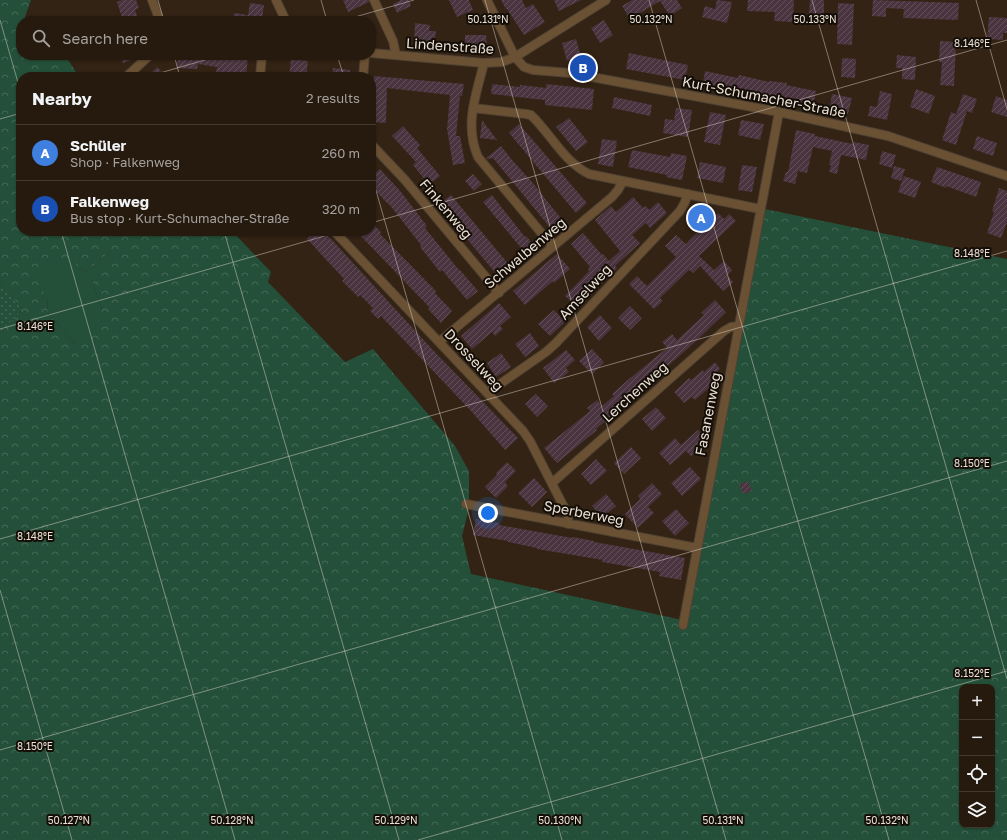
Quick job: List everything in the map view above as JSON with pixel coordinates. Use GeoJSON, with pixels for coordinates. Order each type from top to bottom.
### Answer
{"type":"FeatureCollection","features":[{"type":"Feature","properties":{"kind":"street"},"geometry":{"type":"LineString","coordinates":[[152,0],[158,16]]}},
{"type":"Feature","properties":{"kind":"street"},"geometry":{"type":"LineString","coordinates":[[276,0],[284,16]]}},
{"type":"Feature","properties":{"kind":"street"},"geometry":{"type":"LineString","coordinates":[[374,0],[392,37],[396,55]]}},
{"type":"Feature","properties":{"kind":"street"},"geometry":{"type":"LineString","coordinates":[[487,0],[515,57]]}},
{"type":"Feature","properties":{"kind":"street","name":"Lindenstraße"},"geometry":{"type":"LineString","coordinates":[[376,53],[484,63],[502,62],[515,57],[606,0]]}},
{"type":"Feature","properties":{"kind":"street","name":"Kurt-Schumacher-Straße"},"geometry":{"type":"LineString","coordinates":[[515,57],[524,67],[533,70],[577,74],[779,112],[888,136],[1007,176]]}},
{"type":"Feature","properties":{"kind":"street"},"geometry":{"type":"LineString","coordinates":[[131,72],[145,60]]}},
{"type":"Feature","properties":{"kind":"street"},"geometry":{"type":"LineString","coordinates":[[260,72],[262,60]]}},
{"type":"Feature","properties":{"kind":"street"},"geometry":{"type":"LineString","coordinates":[[363,72],[365,60]]}},
{"type":"Feature","properties":{"kind":"street"},"geometry":{"type":"LineString","coordinates":[[484,63],[471,119],[471,134],[478,157],[553,246]]}},
{"type":"Feature","properties":{"kind":"street"},"geometry":{"type":"LineString","coordinates":[[473,108],[526,114],[531,116],[570,161],[582,171],[589,174],[760,208]]}},
{"type":"Feature","properties":{"kind":"street","name":"Fasanenweg"},"geometry":{"type":"LineString","coordinates":[[683,625],[696,548],[779,112]]}},
{"type":"Feature","properties":{"kind":"street","name":"Finkenweg"},"geometry":{"type":"LineString","coordinates":[[376,149],[405,180],[499,293]]}},
{"type":"Feature","properties":{"kind":"street","name":"Schwalbenweg"},"geometry":{"type":"LineString","coordinates":[[439,342],[612,197],[623,181]]}},
{"type":"Feature","properties":{"kind":"street","name":"Amselweg"},"geometry":{"type":"LineString","coordinates":[[487,393],[546,352],[556,343],[680,211],[688,194]]}},
{"type":"Feature","properties":{"kind":"street","name":"Drosselweg"},"geometry":{"type":"LineString","coordinates":[[339,236],[523,431],[530,441],[566,511],[568,524]]}},
{"type":"Feature","properties":{"kind":"street","name":"Lerchenweg"},"geometry":{"type":"LineString","coordinates":[[552,483],[724,331],[731,327],[738,326]]}},
{"type":"Feature","properties":{"kind":"street","name":"Sperberweg"},"geometry":{"type":"LineString","coordinates":[[466,504],[696,548]]}},
{"type":"Feature","properties":{"kind":"green space"},"geometry":{"type":"Polygon","coordinates":[[[0,0],[31,0],[25,16],[16,16],[16,60],[68,60],[76,72],[16,72],[16,236],[237,236],[271,272],[268,282],[345,362],[373,349],[455,446],[469,471],[469,508],[462,536],[471,574],[687,621],[765,209],[1007,259],[1007,840],[0,840],[0,333],[23,309],[0,284],[0,0]],[[108,253],[85,273],[72,261],[47,297],[48,313],[75,344],[102,310],[92,281],[114,260],[108,253]]]}},
{"type":"Feature","properties":{"kind":"green space"},"geometry":{"type":"Polygon","coordinates":[[[108,253],[115,260],[92,281],[102,310],[96,325],[75,344],[48,313],[47,297],[36,280],[39,265],[55,256],[72,261],[85,273],[108,253]]]}},
{"type":"Feature","properties":{"kind":"green space"},"geometry":{"type":"Polygon","coordinates":[[[0,284],[23,309],[0,333],[0,284]]]}},
{"type":"Feature","properties":{"kind":"building"},"geometry":{"type":"Polygon","coordinates":[[[122,0],[136,0],[139,8],[135,10],[137,16],[121,16],[117,2],[122,0]]]}},
{"type":"Feature","properties":{"kind":"building"},"geometry":{"type":"Polygon","coordinates":[[[343,0],[369,0],[369,2],[348,12],[343,0]]]}},
{"type":"Feature","properties":{"kind":"building"},"geometry":{"type":"Polygon","coordinates":[[[401,0],[409,0],[411,6],[397,13],[393,4],[401,0]]]}},
{"type":"Feature","properties":{"kind":"building"},"geometry":{"type":"Polygon","coordinates":[[[449,0],[469,0],[473,10],[457,17],[449,0]]]}},
{"type":"Feature","properties":{"kind":"building"},"geometry":{"type":"Polygon","coordinates":[[[501,0],[522,0],[526,8],[533,4],[545,22],[524,35],[501,0]]]}},
{"type":"Feature","properties":{"kind":"building"},"geometry":{"type":"Polygon","coordinates":[[[554,0],[581,0],[559,11],[554,0]]]}},
{"type":"Feature","properties":{"kind":"building"},"geometry":{"type":"Polygon","coordinates":[[[632,0],[677,0],[682,8],[670,16],[660,1],[630,19],[622,6],[632,0]]]}},
{"type":"Feature","properties":{"kind":"building"},"geometry":{"type":"Polygon","coordinates":[[[717,0],[732,2],[727,23],[702,17],[705,6],[715,9],[717,0]]]}},
{"type":"Feature","properties":{"kind":"building"},"geometry":{"type":"Polygon","coordinates":[[[748,0],[794,0],[793,22],[774,21],[775,12],[747,11],[748,0]]]}},
{"type":"Feature","properties":{"kind":"building"},"geometry":{"type":"Polygon","coordinates":[[[810,0],[824,0],[824,15],[809,14],[810,0]]]}},
{"type":"Feature","properties":{"kind":"building"},"geometry":{"type":"Polygon","coordinates":[[[873,0],[959,3],[958,20],[903,18],[904,9],[886,8],[886,17],[872,16],[873,0]]]}},
{"type":"Feature","properties":{"kind":"building"},"geometry":{"type":"Polygon","coordinates":[[[250,3],[264,5],[263,16],[234,16],[234,13],[248,15],[250,3]]]}},
{"type":"Feature","properties":{"kind":"building"},"geometry":{"type":"Polygon","coordinates":[[[838,3],[854,4],[852,45],[837,44],[838,3]]]}},
{"type":"Feature","properties":{"kind":"building"},"geometry":{"type":"Polygon","coordinates":[[[989,17],[1007,18],[1007,33],[1003,33],[1003,40],[987,39],[989,17]]]}},
{"type":"Feature","properties":{"kind":"building"},"geometry":{"type":"Polygon","coordinates":[[[604,20],[613,35],[600,43],[591,28],[604,20]]]}},
{"type":"Feature","properties":{"kind":"building"},"geometry":{"type":"Polygon","coordinates":[[[415,23],[430,25],[429,31],[436,31],[434,47],[414,45],[415,23]]]}},
{"type":"Feature","properties":{"kind":"building"},"geometry":{"type":"Polygon","coordinates":[[[465,35],[486,35],[487,49],[465,49],[465,35]]]}},
{"type":"Feature","properties":{"kind":"building"},"geometry":{"type":"Polygon","coordinates":[[[576,39],[581,57],[567,61],[562,43],[576,39]]]}},
{"type":"Feature","properties":{"kind":"building"},"geometry":{"type":"Polygon","coordinates":[[[940,41],[956,42],[954,86],[940,85],[942,62],[939,62],[940,41]]]}},
{"type":"Feature","properties":{"kind":"building"},"geometry":{"type":"Polygon","coordinates":[[[629,53],[688,65],[685,80],[626,69],[629,53]]]}},
{"type":"Feature","properties":{"kind":"building"},"geometry":{"type":"Polygon","coordinates":[[[897,55],[916,57],[915,80],[902,79],[902,68],[896,68],[897,55]]]}},
{"type":"Feature","properties":{"kind":"building"},"geometry":{"type":"Polygon","coordinates":[[[842,58],[856,59],[855,78],[841,77],[842,58]]]}},
{"type":"Feature","properties":{"kind":"building"},"geometry":{"type":"Polygon","coordinates":[[[122,60],[131,60],[123,63],[122,60]]]}},
{"type":"Feature","properties":{"kind":"building"},"geometry":{"type":"Polygon","coordinates":[[[178,60],[248,60],[246,72],[216,72],[217,67],[198,64],[197,69],[177,68],[178,60]]]}},
{"type":"Feature","properties":{"kind":"building"},"geometry":{"type":"Polygon","coordinates":[[[291,60],[308,61],[307,72],[290,72],[291,60]]]}},
{"type":"Feature","properties":{"kind":"building"},"geometry":{"type":"Polygon","coordinates":[[[157,67],[162,72],[152,72],[157,67]]]}},
{"type":"Feature","properties":{"kind":"building"},"geometry":{"type":"Polygon","coordinates":[[[333,68],[350,70],[350,72],[333,72],[333,68]]]}},
{"type":"Feature","properties":{"kind":"building"},"geometry":{"type":"Polygon","coordinates":[[[705,71],[738,78],[739,75],[769,82],[787,83],[786,85],[816,91],[813,105],[796,101],[797,99],[754,94],[703,83],[705,71]]]}},
{"type":"Feature","properties":{"kind":"building"},"geometry":{"type":"Polygon","coordinates":[[[376,76],[464,84],[462,96],[460,96],[456,136],[460,136],[465,163],[453,165],[447,129],[450,95],[387,88],[386,123],[376,122],[376,76]]]}},
{"type":"Feature","properties":{"kind":"building"},"geometry":{"type":"Polygon","coordinates":[[[492,84],[546,88],[546,84],[594,89],[592,110],[545,105],[545,100],[491,94],[492,84]]]}},
{"type":"Feature","properties":{"kind":"building"},"geometry":{"type":"Polygon","coordinates":[[[916,89],[935,96],[929,114],[910,107],[916,89]]]}},
{"type":"Feature","properties":{"kind":"building"},"geometry":{"type":"Polygon","coordinates":[[[880,91],[892,94],[887,120],[868,116],[870,106],[877,107],[880,91]]]}},
{"type":"Feature","properties":{"kind":"building"},"geometry":{"type":"Polygon","coordinates":[[[832,94],[852,98],[848,114],[829,110],[832,94]]]}},
{"type":"Feature","properties":{"kind":"building"},"geometry":{"type":"Polygon","coordinates":[[[963,94],[977,99],[972,113],[967,111],[956,145],[942,140],[951,112],[956,114],[963,94]]]}},
{"type":"Feature","properties":{"kind":"building"},"geometry":{"type":"Polygon","coordinates":[[[996,96],[1007,100],[1007,117],[991,112],[996,96]]]}},
{"type":"Feature","properties":{"kind":"building"},"geometry":{"type":"Polygon","coordinates":[[[614,97],[652,105],[650,116],[612,108],[614,97]]]}},
{"type":"Feature","properties":{"kind":"building"},"geometry":{"type":"Polygon","coordinates":[[[676,108],[692,110],[688,137],[663,133],[665,119],[674,120],[676,108]]]}},
{"type":"Feature","properties":{"kind":"building"},"geometry":{"type":"Polygon","coordinates":[[[710,112],[726,115],[720,145],[704,142],[710,112]]]}},
{"type":"Feature","properties":{"kind":"building"},"geometry":{"type":"Polygon","coordinates":[[[569,118],[588,142],[576,151],[556,127],[569,118]]]}},
{"type":"Feature","properties":{"kind":"building"},"geometry":{"type":"Polygon","coordinates":[[[482,120],[497,140],[480,138],[482,120]]]}},
{"type":"Feature","properties":{"kind":"building"},"geometry":{"type":"Polygon","coordinates":[[[741,120],[764,124],[760,140],[738,135],[741,120]]]}},
{"type":"Feature","properties":{"kind":"building"},"geometry":{"type":"Polygon","coordinates":[[[519,124],[587,203],[576,213],[509,133],[519,124]]]}},
{"type":"Feature","properties":{"kind":"building"},"geometry":{"type":"Polygon","coordinates":[[[403,126],[420,145],[417,148],[440,176],[429,185],[413,165],[416,162],[392,136],[403,126]]]}},
{"type":"Feature","properties":{"kind":"building"},"geometry":{"type":"Polygon","coordinates":[[[796,130],[815,134],[815,136],[853,144],[854,142],[869,145],[866,160],[841,155],[837,174],[829,172],[832,151],[813,147],[807,173],[798,171],[795,184],[783,181],[786,172],[788,172],[796,130]]]}},
{"type":"Feature","properties":{"kind":"building"},"geometry":{"type":"Polygon","coordinates":[[[977,136],[997,143],[993,156],[973,149],[977,136]]]}},
{"type":"Feature","properties":{"kind":"building"},"geometry":{"type":"Polygon","coordinates":[[[602,139],[617,141],[613,167],[598,164],[602,139]]]}},
{"type":"Feature","properties":{"kind":"building"},"geometry":{"type":"Polygon","coordinates":[[[501,146],[563,221],[552,230],[493,158],[486,158],[501,146]]]}},
{"type":"Feature","properties":{"kind":"building"},"geometry":{"type":"Polygon","coordinates":[[[632,150],[670,157],[671,153],[687,156],[682,180],[666,177],[667,175],[628,167],[632,150]]]}},
{"type":"Feature","properties":{"kind":"building"},"geometry":{"type":"Polygon","coordinates":[[[882,151],[896,155],[892,168],[879,164],[882,151]]]}},
{"type":"Feature","properties":{"kind":"building"},"geometry":{"type":"Polygon","coordinates":[[[700,162],[726,167],[723,183],[697,178],[700,162]]]}},
{"type":"Feature","properties":{"kind":"building"},"geometry":{"type":"Polygon","coordinates":[[[742,165],[757,167],[752,192],[738,190],[742,165]]]}},
{"type":"Feature","properties":{"kind":"building"},"geometry":{"type":"Polygon","coordinates":[[[894,166],[905,169],[901,181],[891,178],[894,166]]]}},
{"type":"Feature","properties":{"kind":"building"},"geometry":{"type":"Polygon","coordinates":[[[937,167],[981,182],[976,197],[931,182],[937,167]]]}},
{"type":"Feature","properties":{"kind":"building"},"geometry":{"type":"Polygon","coordinates":[[[380,169],[401,192],[427,226],[425,228],[478,291],[467,300],[442,270],[440,272],[389,204],[376,191],[376,173],[380,169]]]}},
{"type":"Feature","properties":{"kind":"building"},"geometry":{"type":"Polygon","coordinates":[[[473,174],[482,184],[474,191],[465,181],[473,174]]]}},
{"type":"Feature","properties":{"kind":"building"},"geometry":{"type":"Polygon","coordinates":[[[904,176],[921,182],[915,198],[898,192],[904,176]]]}},
{"type":"Feature","properties":{"kind":"building"},"geometry":{"type":"Polygon","coordinates":[[[999,188],[1007,191],[1007,222],[1001,238],[987,233],[994,212],[992,211],[999,188]]]}},
{"type":"Feature","properties":{"kind":"building"},"geometry":{"type":"Polygon","coordinates":[[[451,195],[510,266],[498,276],[439,204],[451,195]]]}},
{"type":"Feature","properties":{"kind":"building"},"geometry":{"type":"Polygon","coordinates":[[[492,195],[525,237],[526,236],[535,247],[526,254],[483,202],[492,195]]]}},
{"type":"Feature","properties":{"kind":"building"},"geometry":{"type":"Polygon","coordinates":[[[633,197],[643,208],[646,206],[649,210],[658,202],[667,213],[650,228],[646,223],[632,235],[640,243],[615,266],[617,268],[578,308],[565,296],[589,271],[588,270],[590,267],[571,244],[583,233],[609,261],[620,251],[595,220],[611,206],[616,212],[633,197]]]}},
{"type":"Feature","properties":{"kind":"building"},"geometry":{"type":"Polygon","coordinates":[[[699,209],[710,220],[718,213],[724,219],[729,214],[736,221],[699,256],[714,270],[724,261],[732,270],[727,275],[733,282],[723,291],[700,266],[693,273],[689,270],[660,298],[663,301],[654,309],[629,284],[637,276],[647,286],[676,257],[665,246],[676,235],[686,244],[703,227],[692,215],[699,209]]]}},
{"type":"Feature","properties":{"kind":"building"},"geometry":{"type":"Polygon","coordinates":[[[376,227],[381,232],[380,234],[436,291],[435,293],[452,311],[441,323],[428,309],[430,308],[361,236],[376,236],[376,227]]]}},
{"type":"Feature","properties":{"kind":"building"},"geometry":{"type":"Polygon","coordinates":[[[310,236],[328,236],[332,240],[431,348],[518,438],[505,450],[471,411],[381,316],[378,319],[370,311],[373,308],[360,295],[358,297],[342,281],[344,279],[307,239],[310,236]]]}},
{"type":"Feature","properties":{"kind":"building"},"geometry":{"type":"Polygon","coordinates":[[[557,254],[570,269],[554,283],[553,281],[525,305],[513,291],[557,254]]]}},
{"type":"Feature","properties":{"kind":"building"},"geometry":{"type":"Polygon","coordinates":[[[715,300],[726,312],[693,344],[596,429],[597,430],[557,463],[544,448],[590,411],[587,408],[597,400],[602,406],[614,396],[612,394],[667,348],[662,342],[672,334],[677,340],[704,315],[701,313],[715,300]]]}},
{"type":"Feature","properties":{"kind":"building"},"geometry":{"type":"Polygon","coordinates":[[[499,303],[511,317],[500,326],[503,329],[495,336],[492,332],[472,349],[461,336],[499,303]]]}},
{"type":"Feature","properties":{"kind":"building"},"geometry":{"type":"Polygon","coordinates":[[[630,306],[642,318],[630,330],[618,318],[630,306]]]}},
{"type":"Feature","properties":{"kind":"building"},"geometry":{"type":"Polygon","coordinates":[[[554,310],[565,322],[550,336],[538,324],[554,310]]]}},
{"type":"Feature","properties":{"kind":"building"},"geometry":{"type":"Polygon","coordinates":[[[600,315],[612,328],[599,341],[587,327],[600,315]]]}},
{"type":"Feature","properties":{"kind":"building"},"geometry":{"type":"Polygon","coordinates":[[[530,333],[539,346],[525,357],[515,344],[530,333]]]}},
{"type":"Feature","properties":{"kind":"building"},"geometry":{"type":"Polygon","coordinates":[[[592,349],[604,362],[592,374],[579,361],[592,349]]]}},
{"type":"Feature","properties":{"kind":"building"},"geometry":{"type":"Polygon","coordinates":[[[566,350],[575,360],[566,368],[569,372],[554,383],[543,368],[566,350]]]}},
{"type":"Feature","properties":{"kind":"building"},"geometry":{"type":"Polygon","coordinates":[[[501,353],[511,367],[496,377],[487,363],[501,353]]]}},
{"type":"Feature","properties":{"kind":"building"},"geometry":{"type":"Polygon","coordinates":[[[715,362],[720,369],[710,378],[714,384],[695,400],[692,397],[684,403],[674,392],[689,378],[691,380],[703,370],[704,372],[715,362]]]}},
{"type":"Feature","properties":{"kind":"building"},"geometry":{"type":"Polygon","coordinates":[[[536,394],[548,406],[537,417],[525,404],[536,394]]]}},
{"type":"Feature","properties":{"kind":"building"},"geometry":{"type":"Polygon","coordinates":[[[656,407],[666,418],[652,431],[642,419],[656,407]]]}},
{"type":"Feature","properties":{"kind":"building"},"geometry":{"type":"Polygon","coordinates":[[[698,430],[708,441],[691,456],[686,451],[670,465],[659,453],[675,438],[681,445],[698,430]]]}},
{"type":"Feature","properties":{"kind":"building"},"geometry":{"type":"Polygon","coordinates":[[[631,447],[641,458],[624,474],[614,463],[631,447]]]}},
{"type":"Feature","properties":{"kind":"building"},"geometry":{"type":"Polygon","coordinates":[[[596,459],[607,471],[591,485],[581,474],[596,459]]]}},
{"type":"Feature","properties":{"kind":"building"},"geometry":{"type":"Polygon","coordinates":[[[507,462],[516,471],[505,482],[508,486],[496,498],[485,487],[507,462]]]}},
{"type":"Feature","properties":{"kind":"building"},"geometry":{"type":"Polygon","coordinates":[[[690,467],[701,479],[682,496],[671,483],[690,467]]]}},
{"type":"Feature","properties":{"kind":"building"},"geometry":{"type":"Polygon","coordinates":[[[534,478],[547,492],[532,507],[518,493],[534,478]]]}},
{"type":"Feature","properties":{"kind":"building"},"geometry":{"type":"Polygon","coordinates":[[[748,481],[752,491],[743,494],[739,484],[748,481]]]}},
{"type":"Feature","properties":{"kind":"building"},"geometry":{"type":"Polygon","coordinates":[[[652,483],[662,494],[648,507],[654,513],[638,528],[625,514],[640,499],[638,496],[652,483]]]}},
{"type":"Feature","properties":{"kind":"building"},"geometry":{"type":"Polygon","coordinates":[[[606,494],[616,506],[602,518],[592,506],[606,494]]]}},
{"type":"Feature","properties":{"kind":"building"},"geometry":{"type":"Polygon","coordinates":[[[676,509],[689,523],[675,536],[662,521],[676,509]]]}},
{"type":"Feature","properties":{"kind":"building"},"geometry":{"type":"Polygon","coordinates":[[[476,519],[499,523],[499,525],[685,558],[681,580],[659,576],[660,572],[602,562],[603,560],[537,549],[508,541],[473,535],[476,519]]]}},
{"type":"Feature","properties":{"kind":"place","name":"Falkenweg"},"geometry":{"type":"Point","coordinates":[583,68]}},
{"type":"Feature","properties":{"kind":"place","name":"Schüler"},"geometry":{"type":"Point","coordinates":[701,218]}}]}
